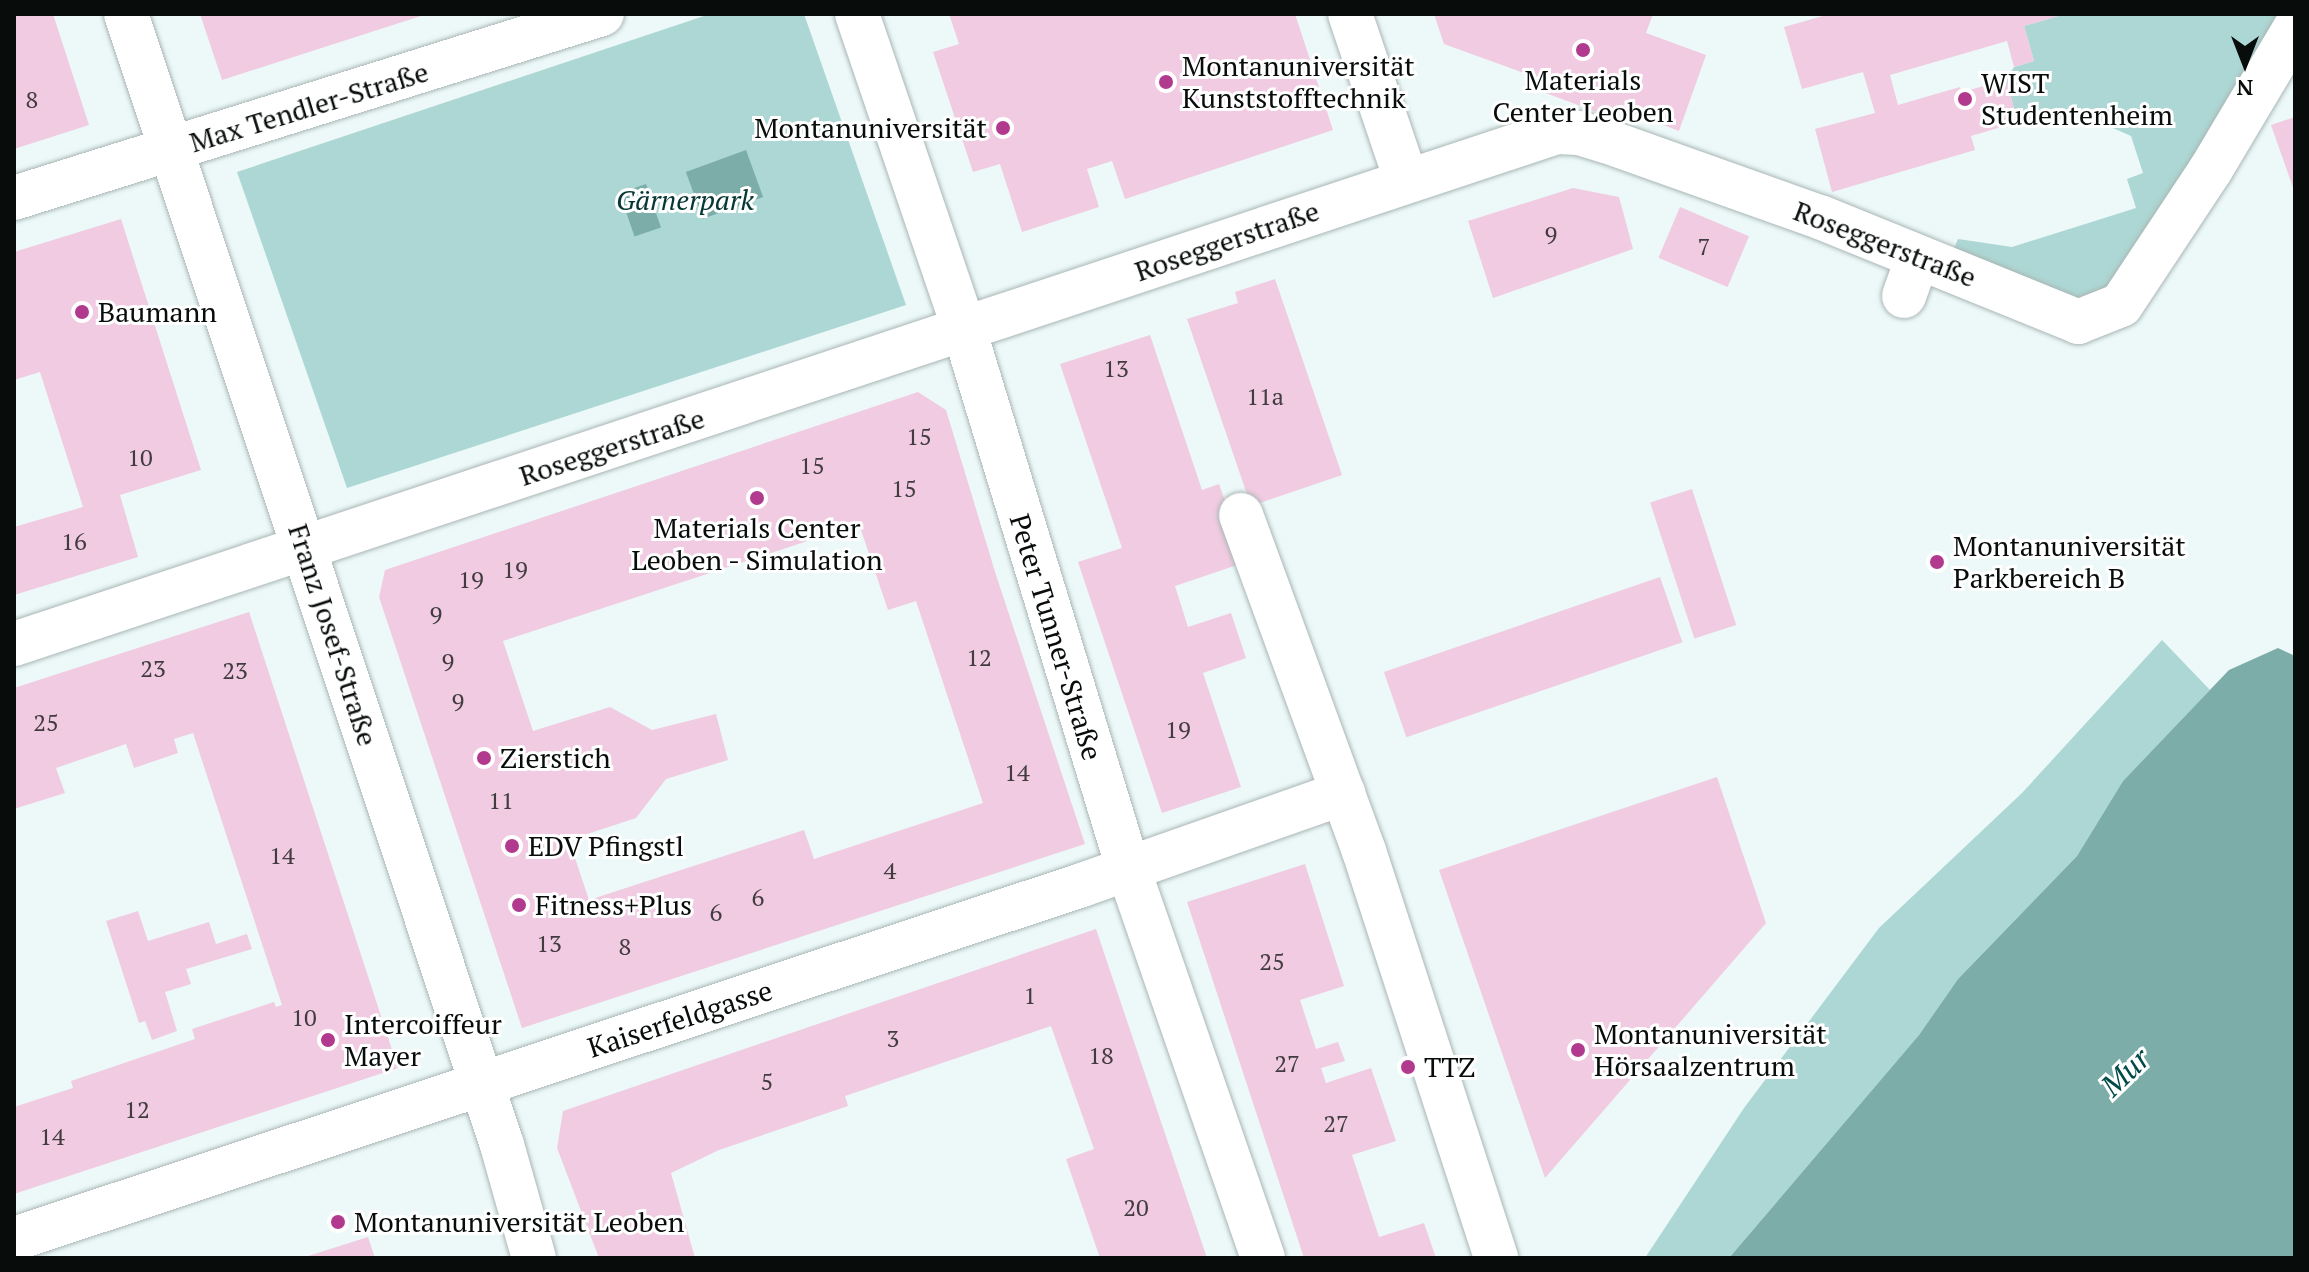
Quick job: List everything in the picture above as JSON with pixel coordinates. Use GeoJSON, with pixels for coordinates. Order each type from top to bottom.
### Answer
{"type":"FeatureCollection","features":[{"type":"Feature","properties":{"kind":"street","name":"Franz Josef-Straße"},"geometry":{"type":"LineString","coordinates":[[126,14],[305,549],[481,1086],[534,1258]]}},
{"type":"Feature","properties":{"kind":"street","name":"Max Tendler-Straße"},"geometry":{"type":"LineString","coordinates":[[14,198],[602,14]]}},
{"type":"Feature","properties":{"kind":"street","name":"Peter Tunner-Straße"},"geometry":{"type":"LineString","coordinates":[[857,14],[964,329],[983,402],[1128,868],[1263,1258]]}},
{"type":"Feature","properties":{"kind":"street"},"geometry":{"type":"LineString","coordinates":[[1350,14],[1406,179]]}},
{"type":"Feature","properties":{"kind":"street","name":"Roseggerstraße"},"geometry":{"type":"LineString","coordinates":[[14,644],[1529,138],[1557,132],[1579,133],[1820,217],[1911,277],[2078,322],[2121,305],[2211,169],[2295,28]]}},
{"type":"Feature","properties":{"kind":"street"},"geometry":{"type":"LineString","coordinates":[[1241,515],[1343,793],[1496,1258]]}},
{"type":"Feature","properties":{"kind":"street","name":"Kaiserfeldgasse"},"geometry":{"type":"LineString","coordinates":[[14,1239],[481,1086],[1343,793]]}},
{"type":"Feature","properties":{"kind":"green space","name":"Gärnerpark"},"geometry":{"type":"Polygon","coordinates":[[[710,14],[804,14],[906,305],[347,488],[237,172],[710,14]]]}},
{"type":"Feature","properties":{"kind":"green space"},"geometry":{"type":"Polygon","coordinates":[[[2065,14],[2295,14],[2211,169],[2078,322],[1946,267],[1958,239],[2012,247],[2136,208],[2127,179],[2143,173],[2131,136],[2088,117],[2018,122],[2006,80],[2014,67],[2034,61],[2024,26],[2065,14]]]}},
{"type":"Feature","properties":{"kind":"green space"},"geometry":{"type":"Polygon","coordinates":[[[2162,640],[2210,690],[2123,781],[2077,856],[1958,979],[1919,1035],[1729,1258],[1645,1258],[1744,1108],[1879,928],[2022,793],[2162,640]]]}},
{"type":"Feature","properties":{"kind":"water"},"geometry":{"type":"Polygon","coordinates":[[[746,150],[763,197],[703,219],[686,172],[746,150]]]}},
{"type":"Feature","properties":{"kind":"water"},"geometry":{"type":"Polygon","coordinates":[[[646,184],[661,227],[635,237],[620,193],[646,184]]]}},
{"type":"Feature","properties":{"kind":"water","name":"Mur"},"geometry":{"type":"Polygon","coordinates":[[[2278,648],[2295,656],[2295,1257],[1729,1258],[1919,1035],[1958,979],[2077,856],[2123,781],[2229,670],[2278,648]]]}},
{"type":"Feature","properties":{"kind":"building"},"geometry":{"type":"Polygon","coordinates":[[[14,14],[53,14],[89,125],[14,149],[14,14]]]}},
{"type":"Feature","properties":{"kind":"building"},"geometry":{"type":"Polygon","coordinates":[[[200,14],[424,14],[424,15],[222,80],[200,14]]]}},
{"type":"Feature","properties":{"kind":"building"},"geometry":{"type":"Polygon","coordinates":[[[949,14],[1295,14],[1333,130],[1125,199],[1112,161],[1087,169],[1099,207],[1022,232],[1000,164],[973,172],[933,52],[959,44],[949,14]]]}},
{"type":"Feature","properties":{"kind":"building"},"geometry":{"type":"Polygon","coordinates":[[[1434,14],[1653,14],[1646,33],[1706,55],[1679,131],[1619,108],[1616,119],[1524,85],[1527,74],[1444,44],[1434,14]]]}},
{"type":"Feature","properties":{"kind":"building","name":"WIST Studentenheim"},"geometry":{"type":"Polygon","coordinates":[[[1830,14],[2062,15],[2024,26],[2034,61],[2014,67],[2007,41],[1890,75],[1898,105],[1960,87],[1962,92],[2006,80],[2018,122],[1971,136],[1975,150],[1832,192],[1815,129],[1875,113],[1863,72],[1802,89],[1784,27],[1830,14]]]}},
{"type":"Feature","properties":{"kind":"building"},"geometry":{"type":"Polygon","coordinates":[[[2295,117],[2295,193],[2271,125],[2295,117]]]}},
{"type":"Feature","properties":{"kind":"building"},"geometry":{"type":"Polygon","coordinates":[[[1573,188],[1619,197],[1633,249],[1493,298],[1468,221],[1573,188]]]}},
{"type":"Feature","properties":{"kind":"building"},"geometry":{"type":"Polygon","coordinates":[[[1680,207],[1749,236],[1728,287],[1659,258],[1680,207]]]}},
{"type":"Feature","properties":{"kind":"building","name":"Baumann"},"geometry":{"type":"Polygon","coordinates":[[[121,219],[201,470],[120,495],[138,557],[14,595],[14,527],[83,507],[40,372],[14,380],[14,252],[121,219]]]}},
{"type":"Feature","properties":{"kind":"building"},"geometry":{"type":"Polygon","coordinates":[[[1275,279],[1342,475],[1251,506],[1187,319],[1238,303],[1235,292],[1275,279]]]}},
{"type":"Feature","properties":{"kind":"building"},"geometry":{"type":"Polygon","coordinates":[[[1150,335],[1202,490],[1219,484],[1246,562],[1175,586],[1188,627],[1231,613],[1246,658],[1203,673],[1241,787],[1162,813],[1078,562],[1122,548],[1060,364],[1150,335]]]}},
{"type":"Feature","properties":{"kind":"building"},"geometry":{"type":"Polygon","coordinates":[[[918,392],[946,410],[996,575],[1085,844],[522,1028],[379,597],[385,570],[918,392]],[[859,524],[503,641],[533,731],[610,707],[652,730],[716,714],[728,760],[666,779],[636,818],[569,840],[589,900],[804,830],[814,859],[983,803],[916,601],[888,610],[859,524]]]}},
{"type":"Feature","properties":{"kind":"building"},"geometry":{"type":"Polygon","coordinates":[[[1692,489],[1736,625],[1694,639],[1650,503],[1692,489]]]}},
{"type":"Feature","properties":{"kind":"building"},"geometry":{"type":"Polygon","coordinates":[[[1660,577],[1682,642],[1406,737],[1384,672],[1660,577]]]}},
{"type":"Feature","properties":{"kind":"building"},"geometry":{"type":"Polygon","coordinates":[[[249,612],[398,1068],[14,1194],[14,1107],[73,1088],[71,1081],[195,1039],[192,1029],[274,1002],[276,1007],[282,1005],[193,733],[174,739],[178,753],[134,768],[126,744],[56,768],[65,793],[14,809],[14,688],[249,612]]]}},
{"type":"Feature","properties":{"kind":"building","name":"Montanuniversität Hörsaalzentrum"},"geometry":{"type":"Polygon","coordinates":[[[1717,777],[1766,923],[1545,1178],[1439,870],[1717,777]]]}},
{"type":"Feature","properties":{"kind":"building"},"geometry":{"type":"Polygon","coordinates":[[[1305,864],[1344,986],[1300,1000],[1316,1049],[1338,1042],[1345,1061],[1321,1068],[1326,1083],[1371,1068],[1396,1141],[1352,1155],[1379,1237],[1424,1223],[1436,1258],[1304,1258],[1187,902],[1305,864]]]}},
{"type":"Feature","properties":{"kind":"building"},"geometry":{"type":"Polygon","coordinates":[[[138,911],[148,941],[209,922],[216,944],[247,934],[252,949],[186,969],[191,984],[165,992],[177,1031],[152,1040],[145,1021],[139,1023],[106,921],[138,911]]]}},
{"type":"Feature","properties":{"kind":"building"},"geometry":{"type":"Polygon","coordinates":[[[1096,929],[1207,1258],[1100,1258],[1066,1159],[1094,1149],[1051,1026],[845,1096],[848,1106],[719,1150],[671,1173],[695,1258],[599,1258],[557,1148],[563,1111],[1096,929]]]}},
{"type":"Feature","properties":{"kind":"building"},"geometry":{"type":"Polygon","coordinates":[[[368,1237],[375,1258],[305,1258],[305,1257],[368,1237]]]}},
{"type":"Feature","properties":{"kind":"place","name":"Materials Center Leoben"},"geometry":{"type":"Point","coordinates":[1583,50]}},
{"type":"Feature","properties":{"kind":"place","name":"Montanuniversität Kunststofftechnik"},"geometry":{"type":"Point","coordinates":[1166,82]}},
{"type":"Feature","properties":{"kind":"place","name":"WIST Studentenheim"},"geometry":{"type":"Point","coordinates":[1965,99]}},
{"type":"Feature","properties":{"kind":"place","name":"Montanuniversität"},"geometry":{"type":"Point","coordinates":[1003,128]}},
{"type":"Feature","properties":{"kind":"place","name":"Baumann"},"geometry":{"type":"Point","coordinates":[82,312]}},
{"type":"Feature","properties":{"kind":"place","name":"Materials Center Leoben - Simulation"},"geometry":{"type":"Point","coordinates":[757,498]}},
{"type":"Feature","properties":{"kind":"place","name":"Montanuniversität Parkbereich B"},"geometry":{"type":"Point","coordinates":[1937,562]}},
{"type":"Feature","properties":{"kind":"place","name":"Zierstich"},"geometry":{"type":"Point","coordinates":[484,758]}},
{"type":"Feature","properties":{"kind":"place","name":"EDV Pfingstl"},"geometry":{"type":"Point","coordinates":[512,846]}},
{"type":"Feature","properties":{"kind":"place","name":"Fitness+Plus"},"geometry":{"type":"Point","coordinates":[519,905]}},
{"type":"Feature","properties":{"kind":"place","name":"Intercoiffeur Mayer"},"geometry":{"type":"Point","coordinates":[328,1040]}},
{"type":"Feature","properties":{"kind":"place","name":"Montanuniversität Hörsaalzentrum"},"geometry":{"type":"Point","coordinates":[1578,1050]}},
{"type":"Feature","properties":{"kind":"place","name":"TTZ"},"geometry":{"type":"Point","coordinates":[1408,1067]}},
{"type":"Feature","properties":{"kind":"place","name":"Montanuniversität Leoben"},"geometry":{"type":"Point","coordinates":[338,1222]}}]}
